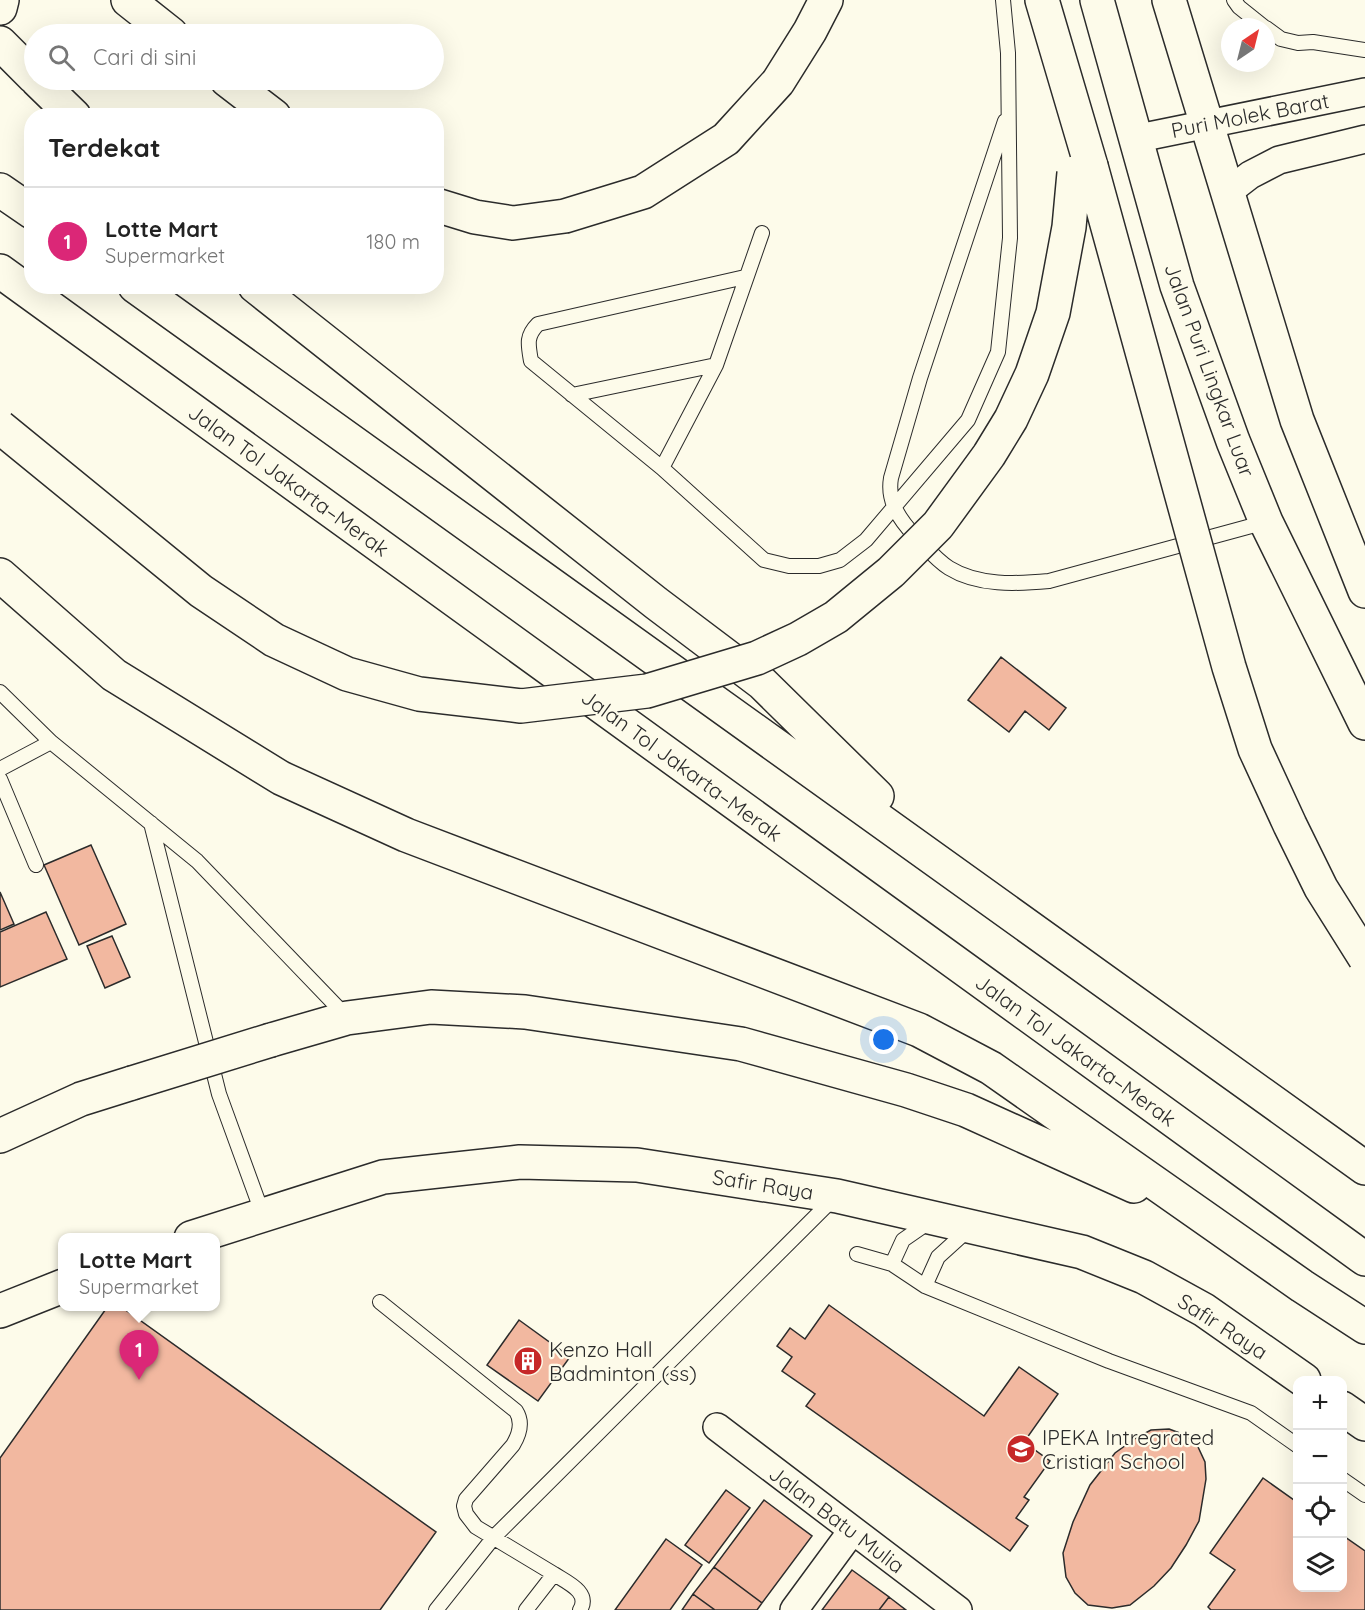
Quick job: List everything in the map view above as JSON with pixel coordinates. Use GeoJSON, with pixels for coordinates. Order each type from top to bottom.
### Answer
{"type":"FeatureCollection","features":[{"type":"Feature","properties":{"kind":"main road"},"geometry":{"type":"LineString","coordinates":[[0,8],[2,0]]}},
{"type":"Feature","properties":{"kind":"main road"},"geometry":{"type":"LineString","coordinates":[[128,0],[158,24]]}},
{"type":"Feature","properties":{"kind":"main road"},"geometry":{"type":"LineString","coordinates":[[444,207],[475,217],[513,223],[565,216],[644,192],[726,139],[778,82],[810,31],[825,0]]}},
{"type":"Feature","properties":{"kind":"main road"},"geometry":{"type":"LineString","coordinates":[[1042,0],[1080,126],[1083,170],[1255,749],[1320,888],[1365,958]]}},
{"type":"Feature","properties":{"kind":"main road","name":"Jalan Puri Lingkar Luar"},"geometry":{"type":"LineString","coordinates":[[1096,0],[1177,285],[1233,441],[1266,522],[1365,723]]}},
{"type":"Feature","properties":{"kind":"main road"},"geometry":{"type":"LineString","coordinates":[[1169,0],[1297,420],[1365,591]]}},
{"type":"Feature","properties":{"kind":"main road"},"geometry":{"type":"LineString","coordinates":[[0,43],[24,66]]}},
{"type":"Feature","properties":{"kind":"main road"},"geometry":{"type":"LineString","coordinates":[[48,90],[66,108]]}},
{"type":"Feature","properties":{"kind":"main road"},"geometry":{"type":"LineString","coordinates":[[240,90],[264,108]]}},
{"type":"Feature","properties":{"kind":"main road"},"geometry":{"type":"LineString","coordinates":[[0,427],[201,591],[274,640],[347,674],[419,694],[521,706],[647,691],[757,658],[817,628],[836,617],[891,572],[938,525],[989,455],[1011,419],[1032,374],[1053,313],[1069,227],[1083,170]]}},
{"type":"Feature","properties":{"kind":"main road"},"geometry":{"type":"LineString","coordinates":[[0,190],[24,206]]}},
{"type":"Feature","properties":{"kind":"main road","name":"Jalan Tol Jakarta–Merak"},"geometry":{"type":"LineString","coordinates":[[0,271],[24,288]]}},
{"type":"Feature","properties":{"kind":"main road","name":"Jalan Tol Jakarta–Merak"},"geometry":{"type":"LineString","coordinates":[[32,294],[1365,1259]]}},
{"type":"Feature","properties":{"kind":"main road"},"geometry":{"type":"LineString","coordinates":[[146,294],[1365,1168]]}},
{"type":"Feature","properties":{"kind":"main road"},"geometry":{"type":"LineString","coordinates":[[265,294],[656,603],[762,683],[949,868]]}},
{"type":"Feature","properties":{"kind":"main road"},"geometry":{"type":"LineString","coordinates":[[0,575],[114,675],[281,778],[406,835],[919,1030],[991,1068],[1302,1286],[1365,1327]]}},
{"type":"Feature","properties":{"kind":"main road"},"geometry":{"type":"LineString","coordinates":[[0,1136],[81,1099],[347,1017],[431,1007],[525,1012],[741,1044],[906,1090],[966,1110],[1209,1220]]}},
{"type":"Feature","properties":{"kind":"main road","name":"Safir Raya"},"geometry":{"type":"LineString","coordinates":[[207,1233],[383,1178],[520,1162],[637,1164],[837,1196],[1082,1252],[1144,1278],[1204,1310],[1298,1376]]}},
{"type":"Feature","properties":{"kind":"main road"},"geometry":{"type":"LineString","coordinates":[[0,1311],[58,1288]]}},
{"type":"Feature","properties":{"kind":"main road"},"geometry":{"type":"LineString","coordinates":[[1347,1411],[1365,1424]]}},
{"type":"Feature","properties":{"kind":"street","name":"Puri Molek Barat"},"geometry":{"type":"LineString","coordinates":[[1134,138],[1365,92]]}},
{"type":"Feature","properties":{"kind":"street"},"geometry":{"type":"LineString","coordinates":[[1228,192],[1250,175],[1279,160],[1365,139]]}},
{"type":"Feature","properties":{"kind":"street","name":"Jalan Batu Mulia"},"geometry":{"type":"LineString","coordinates":[[717,1427],[958,1610]]}},
{"type":"Feature","properties":{"kind":"street"},"geometry":{"type":"LineString","coordinates":[[794,1610],[852,1531]]}},
{"type":"Feature","properties":{"kind":"lane"},"geometry":{"type":"LineString","coordinates":[[746,277],[538,324],[530,332],[527,342],[531,361],[662,468],[764,560],[789,566],[819,566],[840,560],[866,540],[968,420],[998,352],[1010,237],[1008,53],[1003,0]]}},
{"type":"Feature","properties":{"kind":"lane"},"geometry":{"type":"LineString","coordinates":[[1234,0],[1253,18]]}},
{"type":"Feature","properties":{"kind":"lane"},"geometry":{"type":"LineString","coordinates":[[1275,35],[1281,39],[1298,43],[1313,42],[1365,50]]}},
{"type":"Feature","properties":{"kind":"lane"},"geometry":{"type":"LineString","coordinates":[[1009,108],[920,378],[891,478],[890,492],[894,508],[905,526],[948,568],[993,582],[1021,584],[1049,581],[1266,522]]}},
{"type":"Feature","properties":{"kind":"lane"},"geometry":{"type":"LineString","coordinates":[[662,468],[716,365],[762,233]]}},
{"type":"Feature","properties":{"kind":"lane"},"geometry":{"type":"LineString","coordinates":[[573,395],[716,365]]}},
{"type":"Feature","properties":{"kind":"lane"},"geometry":{"type":"LineString","coordinates":[[0,692],[51,742],[197,861],[347,1017]]}},
{"type":"Feature","properties":{"kind":"lane"},"geometry":{"type":"LineString","coordinates":[[0,769],[51,742]]}},
{"type":"Feature","properties":{"kind":"lane"},"geometry":{"type":"LineString","coordinates":[[0,779],[36,865]]}},
{"type":"Feature","properties":{"kind":"lane"},"geometry":{"type":"LineString","coordinates":[[151,823],[219,1094],[263,1215]]}},
{"type":"Feature","properties":{"kind":"lane"},"geometry":{"type":"LineString","coordinates":[[436,1610],[494,1538],[837,1196]]}},
{"type":"Feature","properties":{"kind":"lane"},"geometry":{"type":"LineString","coordinates":[[892,1264],[903,1240],[934,1218]]}},
{"type":"Feature","properties":{"kind":"lane"},"geometry":{"type":"LineString","coordinates":[[925,1286],[938,1257],[972,1226]]}},
{"type":"Feature","properties":{"kind":"lane"},"geometry":{"type":"LineString","coordinates":[[857,1254],[892,1264],[925,1286],[1109,1362],[1251,1413],[1293,1442]]}},
{"type":"Feature","properties":{"kind":"lane"},"geometry":{"type":"LineString","coordinates":[[380,1302],[516,1411],[520,1417],[518,1436],[513,1445],[466,1499],[464,1506],[470,1521],[476,1527],[576,1588],[582,1595],[583,1605],[580,1610]]}},
{"type":"Feature","properties":{"kind":"lane"},"geometry":{"type":"LineString","coordinates":[[1347,1482],[1365,1495]]}},
{"type":"Feature","properties":{"kind":"lane"},"geometry":{"type":"LineString","coordinates":[[526,1610],[554,1574]]}},
{"type":"Feature","properties":{"kind":"building"},"geometry":{"type":"Polygon","coordinates":[[[1001,657],[1066,708],[1049,730],[1025,711],[1009,732],[968,700],[1001,657]]]}},
{"type":"Feature","properties":{"kind":"building"},"geometry":{"type":"Polygon","coordinates":[[[91,845],[126,924],[79,945],[44,865],[91,845]]]}},
{"type":"Feature","properties":{"kind":"building"},"geometry":{"type":"Polygon","coordinates":[[[0,892],[14,924],[0,930],[0,892]]]}},
{"type":"Feature","properties":{"kind":"building"},"geometry":{"type":"Polygon","coordinates":[[[46,912],[67,959],[0,987],[0,932],[46,912]]]}},
{"type":"Feature","properties":{"kind":"building"},"geometry":{"type":"Polygon","coordinates":[[[112,936],[130,977],[105,988],[87,946],[112,936]]]}},
{"type":"Feature","properties":{"kind":"building"},"geometry":{"type":"Polygon","coordinates":[[[829,1305],[984,1416],[1019,1367],[1058,1394],[1024,1442],[1050,1461],[1024,1497],[1029,1500],[1016,1518],[1028,1526],[1010,1551],[806,1406],[815,1394],[782,1371],[792,1357],[777,1346],[790,1328],[805,1339],[829,1305]]]}},
{"type":"Feature","properties":{"kind":"building"},"geometry":{"type":"Polygon","coordinates":[[[104,1311],[127,1311],[436,1532],[380,1610],[0,1610],[0,1458],[104,1311]]]}},
{"type":"Feature","properties":{"kind":"building","name":"Kenzo Hall Badminton (ss)"},"geometry":{"type":"Polygon","coordinates":[[[519,1320],[570,1357],[538,1401],[487,1365],[519,1320]]]}},
{"type":"Feature","properties":{"kind":"building"},"geometry":{"type":"Polygon","coordinates":[[[1169,1429],[1185,1435],[1198,1447],[1205,1462],[1206,1479],[1199,1521],[1171,1568],[1154,1586],[1130,1605],[1112,1608],[1088,1605],[1075,1593],[1066,1577],[1063,1553],[1073,1522],[1090,1485],[1115,1453],[1136,1438],[1151,1430],[1169,1429]]]}},
{"type":"Feature","properties":{"kind":"building"},"geometry":{"type":"Polygon","coordinates":[[[1263,1478],[1293,1499],[1293,1592],[1347,1592],[1347,1538],[1365,1551],[1365,1610],[1211,1610],[1208,1607],[1235,1570],[1210,1553],[1263,1478]]]}},
{"type":"Feature","properties":{"kind":"building"},"geometry":{"type":"Polygon","coordinates":[[[726,1490],[750,1508],[709,1563],[685,1545],[726,1490]]]}},
{"type":"Feature","properties":{"kind":"building"},"geometry":{"type":"Polygon","coordinates":[[[764,1500],[812,1536],[762,1603],[714,1567],[764,1500]]]}},
{"type":"Feature","properties":{"kind":"building"},"geometry":{"type":"Polygon","coordinates":[[[666,1539],[702,1565],[670,1610],[615,1610],[666,1539]]]}},
{"type":"Feature","properties":{"kind":"building"},"geometry":{"type":"Polygon","coordinates":[[[714,1567],[762,1603],[757,1610],[715,1610],[693,1594],[714,1567]]]}},
{"type":"Feature","properties":{"kind":"building"},"geometry":{"type":"Polygon","coordinates":[[[852,1570],[889,1597],[879,1610],[822,1610],[852,1570]]]}},
{"type":"Feature","properties":{"kind":"building"},"geometry":{"type":"Polygon","coordinates":[[[693,1594],[715,1610],[682,1610],[693,1594]]]}},
{"type":"Feature","properties":{"kind":"building"},"geometry":{"type":"Polygon","coordinates":[[[889,1597],[906,1610],[879,1610],[889,1597]]]}},
{"type":"Feature","properties":{"kind":"place","name":"Kenzo Hall Badminton (ss)"},"geometry":{"type":"Point","coordinates":[528,1361]}},
{"type":"Feature","properties":{"kind":"place","name":"Lotte Mart"},"geometry":{"type":"Point","coordinates":[139,1380]}},
{"type":"Feature","properties":{"kind":"place","name":"IPEKA Intregrated Cristian School"},"geometry":{"type":"Point","coordinates":[1021,1449]}}]}
